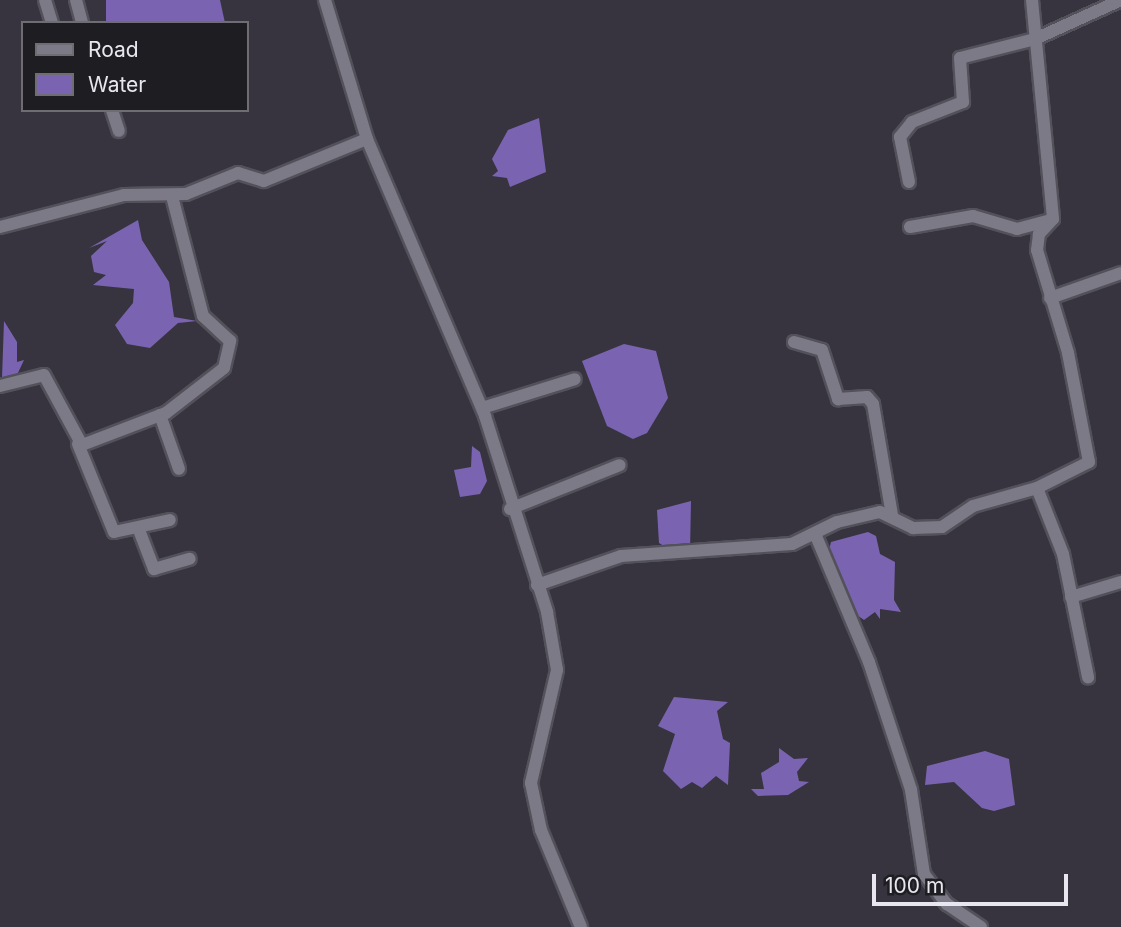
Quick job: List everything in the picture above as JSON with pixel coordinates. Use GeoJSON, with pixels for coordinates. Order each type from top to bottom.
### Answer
{"type":"FeatureCollection","features":[{"type":"Feature","properties":{"kind":"street"},"geometry":{"type":"LineString","coordinates":[[45,0],[51,21]]}},
{"type":"Feature","properties":{"kind":"street"},"geometry":{"type":"LineString","coordinates":[[76,0],[81,21]]}},
{"type":"Feature","properties":{"kind":"street"},"geometry":{"type":"LineString","coordinates":[[325,0],[368,139],[482,408],[510,509],[537,585],[557,670],[531,783],[541,830],[581,927]]}},
{"type":"Feature","properties":{"kind":"street"},"geometry":{"type":"LineString","coordinates":[[537,585],[621,556],[755,550],[816,536],[837,522],[892,515],[913,528],[954,524],[973,506],[1037,488],[1088,463],[1068,353],[1049,298],[1037,250],[1039,234],[1053,219],[1032,0]]}},
{"type":"Feature","properties":{"kind":"street"},"geometry":{"type":"LineString","coordinates":[[909,181],[900,137],[912,122],[963,102],[960,58],[1035,39],[1121,0]]}},
{"type":"Feature","properties":{"kind":"street"},"geometry":{"type":"LineString","coordinates":[[113,112],[119,131]]}},
{"type":"Feature","properties":{"kind":"street"},"geometry":{"type":"LineString","coordinates":[[0,227],[124,195],[172,196],[237,173],[264,181],[368,139]]}},
{"type":"Feature","properties":{"kind":"street"},"geometry":{"type":"LineString","coordinates":[[78,444],[160,415],[206,384],[232,354],[230,341],[203,316],[172,196]]}},
{"type":"Feature","properties":{"kind":"street"},"geometry":{"type":"LineString","coordinates":[[910,227],[973,216],[1017,229],[1053,219]]}},
{"type":"Feature","properties":{"kind":"street"},"geometry":{"type":"LineString","coordinates":[[1049,298],[1121,273]]}},
{"type":"Feature","properties":{"kind":"street"},"geometry":{"type":"LineString","coordinates":[[794,342],[822,350],[838,400],[867,397],[873,404],[892,515]]}},
{"type":"Feature","properties":{"kind":"street"},"geometry":{"type":"LineString","coordinates":[[0,386],[44,375],[78,444],[114,532],[139,530],[170,520]]}},
{"type":"Feature","properties":{"kind":"street"},"geometry":{"type":"LineString","coordinates":[[482,408],[575,379]]}},
{"type":"Feature","properties":{"kind":"street"},"geometry":{"type":"LineString","coordinates":[[160,415],[179,469]]}},
{"type":"Feature","properties":{"kind":"street"},"geometry":{"type":"LineString","coordinates":[[510,509],[620,464]]}},
{"type":"Feature","properties":{"kind":"street"},"geometry":{"type":"LineString","coordinates":[[1037,488],[1071,597],[1087,677]]}},
{"type":"Feature","properties":{"kind":"street"},"geometry":{"type":"LineString","coordinates":[[139,530],[154,569],[190,559]]}},
{"type":"Feature","properties":{"kind":"street"},"geometry":{"type":"LineString","coordinates":[[816,536],[869,662],[911,790],[924,874],[947,904],[981,927]]}},
{"type":"Feature","properties":{"kind":"street"},"geometry":{"type":"LineString","coordinates":[[1071,597],[1121,582]]}},
{"type":"Feature","properties":{"kind":"water"},"geometry":{"type":"Polygon","coordinates":[[[106,0],[220,0],[225,21],[106,21],[106,0]]]}},
{"type":"Feature","properties":{"kind":"water"},"geometry":{"type":"Polygon","coordinates":[[[539,118],[546,172],[510,187],[507,178],[492,176],[498,171],[492,159],[508,130],[539,118]]]}},
{"type":"Feature","properties":{"kind":"water"},"geometry":{"type":"Polygon","coordinates":[[[138,220],[142,240],[169,282],[174,317],[197,321],[178,323],[150,348],[127,344],[115,325],[133,303],[134,289],[93,285],[106,275],[94,272],[91,256],[107,241],[89,248],[138,220]]]}},
{"type":"Feature","properties":{"kind":"water"},"geometry":{"type":"Polygon","coordinates":[[[4,321],[17,342],[17,362],[24,360],[17,375],[2,378],[4,321]]]}},
{"type":"Feature","properties":{"kind":"water"},"geometry":{"type":"Polygon","coordinates":[[[624,344],[656,351],[668,398],[647,433],[633,439],[607,426],[582,361],[624,344]]]}},
{"type":"Feature","properties":{"kind":"water"},"geometry":{"type":"Polygon","coordinates":[[[472,446],[480,452],[487,481],[480,494],[460,497],[454,470],[471,467],[472,446]]]}},
{"type":"Feature","properties":{"kind":"water"},"geometry":{"type":"Polygon","coordinates":[[[691,501],[690,551],[675,553],[659,543],[657,510],[691,501]]]}},
{"type":"Feature","properties":{"kind":"water"},"geometry":{"type":"Polygon","coordinates":[[[868,532],[876,536],[880,554],[895,562],[894,600],[901,612],[880,609],[880,619],[875,612],[864,620],[847,608],[828,554],[831,542],[868,532]]]}},
{"type":"Feature","properties":{"kind":"water"},"geometry":{"type":"Polygon","coordinates":[[[674,697],[728,702],[717,711],[723,739],[730,743],[728,785],[716,776],[702,788],[692,782],[681,789],[663,771],[675,734],[658,726],[674,697]]]}},
{"type":"Feature","properties":{"kind":"water"},"geometry":{"type":"Polygon","coordinates":[[[779,748],[794,759],[808,758],[797,772],[799,781],[809,782],[788,795],[758,796],[751,789],[764,789],[761,773],[779,762],[779,748]]]}},
{"type":"Feature","properties":{"kind":"water"},"geometry":{"type":"Polygon","coordinates":[[[985,751],[1009,759],[1015,805],[994,811],[982,808],[954,782],[925,785],[927,766],[985,751]]]}}]}
